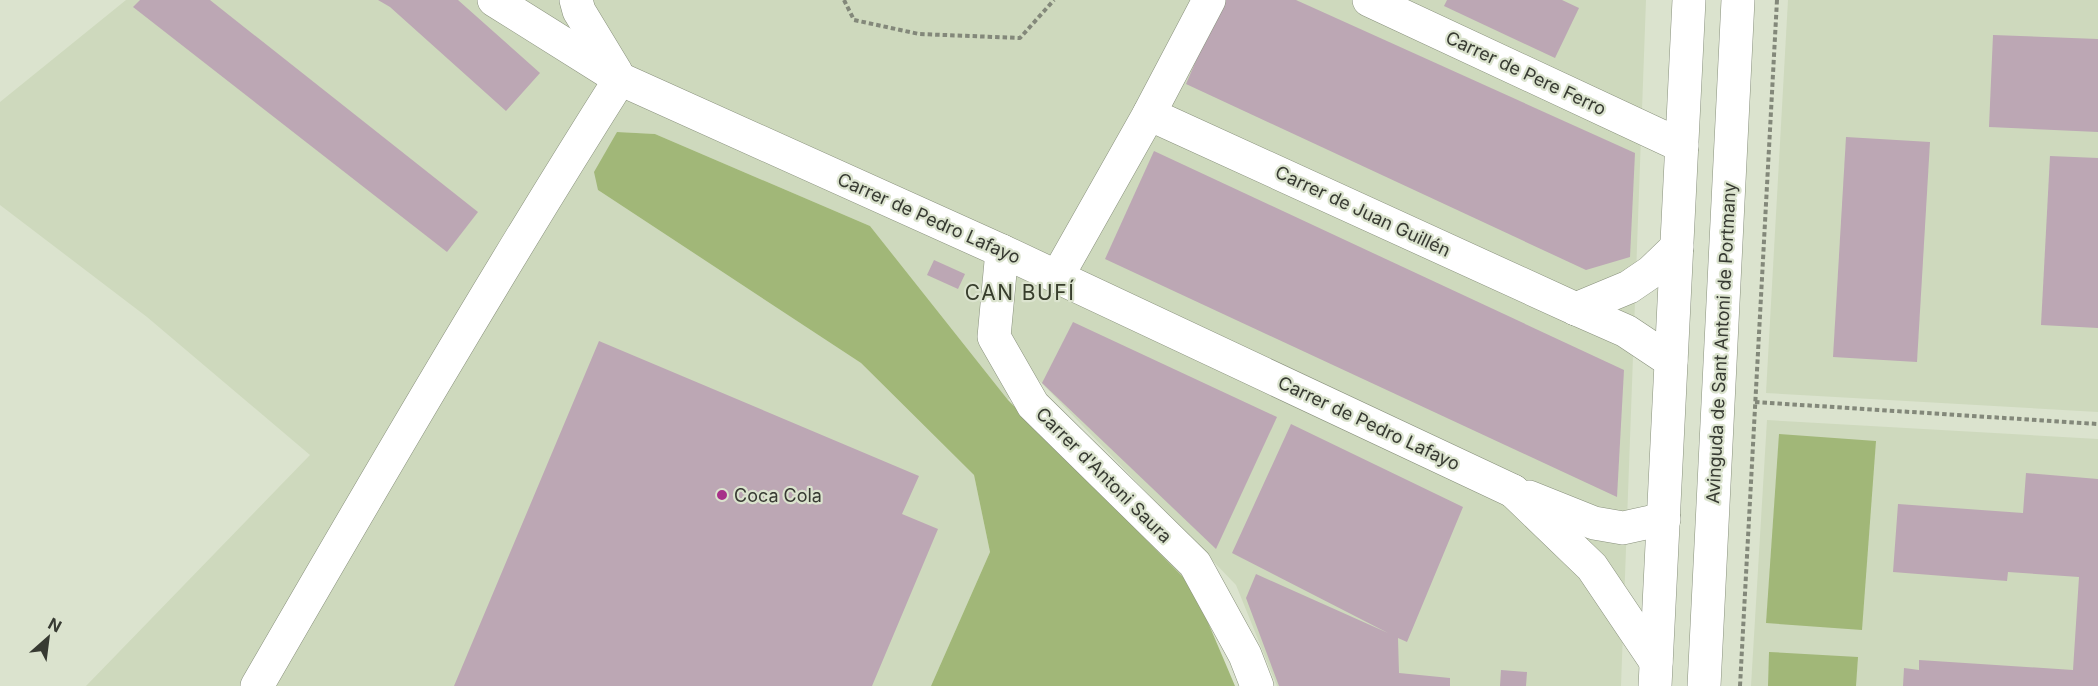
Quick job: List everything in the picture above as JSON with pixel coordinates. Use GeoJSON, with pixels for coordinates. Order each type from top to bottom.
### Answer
{"type":"FeatureCollection","features":[{"type":"Feature","properties":{"kind":"street","name":"Carrer de Pedro Lafayo"},"geometry":{"type":"LineString","coordinates":[[494,0],[620,78],[1002,251],[1513,491],[1594,523],[1623,528],[1664,519]]}},
{"type":"Feature","properties":{"kind":"street"},"geometry":{"type":"LineString","coordinates":[[257,686],[409,424],[620,78],[579,11],[576,0]]}},
{"type":"Feature","properties":{"kind":"street"},"geometry":{"type":"LineString","coordinates":[[1058,277],[1149,114],[1209,0]]}},
{"type":"Feature","properties":{"kind":"street","name":"Carrer de Pere Ferro"},"geometry":{"type":"LineString","coordinates":[[1369,0],[1682,146]]}},
{"type":"Feature","properties":{"kind":"street"},"geometry":{"type":"LineString","coordinates":[[1656,674],[1689,0]]}},
{"type":"Feature","properties":{"kind":"street","name":"Avinguda de Sant Antoni de Portmany"},"geometry":{"type":"LineString","coordinates":[[1704,686],[1738,0]]}},
{"type":"Feature","properties":{"kind":"street","name":"Carrer de Juan Guillén"},"geometry":{"type":"LineString","coordinates":[[1149,114],[1626,331],[1671,361]]}},
{"type":"Feature","properties":{"kind":"street"},"geometry":{"type":"LineString","coordinates":[[1576,309],[1629,287],[1651,272],[1677,247]]}},
{"type":"Feature","properties":{"kind":"street","name":"Carrer d'Antoni Saura"},"geometry":{"type":"LineString","coordinates":[[1002,251],[994,337],[1033,405],[1195,564],[1245,655],[1257,686]]}},
{"type":"Feature","properties":{"kind":"street"},"geometry":{"type":"LineString","coordinates":[[1513,491],[1592,567],[1656,674]]}},
{"type":"Feature","properties":{"kind":"path"},"geometry":{"type":"LineString","coordinates":[[844,0],[854,20],[919,34],[1020,38],[1054,0]]}},
{"type":"Feature","properties":{"kind":"path"},"geometry":{"type":"LineString","coordinates":[[1740,686],[1777,0]]}},
{"type":"Feature","properties":{"kind":"path"},"geometry":{"type":"LineString","coordinates":[[1755,402],[2098,424]]}},
{"type":"Feature","properties":{"kind":"shaded area"},"geometry":{"type":"Polygon","coordinates":[[[126,0],[1646,0],[1621,686],[1277,686],[1236,585],[1029,370],[1008,400],[870,226],[655,134],[617,132],[598,190],[861,363],[974,475],[990,552],[931,686],[86,686],[310,455],[147,317],[0,205],[0,102],[126,0]]]}},
{"type":"Feature","properties":{"kind":"shaded area"},"geometry":{"type":"Polygon","coordinates":[[[1788,0],[2098,0],[2098,412],[1766,393],[1788,0]]]}},
{"type":"Feature","properties":{"kind":"shaded area"},"geometry":{"type":"Polygon","coordinates":[[[1767,420],[2098,439],[2098,686],[1751,686],[1767,420]]]}},
{"type":"Feature","properties":{"kind":"green space"},"geometry":{"type":"Polygon","coordinates":[[[617,132],[655,134],[870,226],[1008,400],[1193,587],[1235,686],[931,686],[990,552],[974,475],[861,363],[598,190],[594,172],[617,132]]]}},
{"type":"Feature","properties":{"kind":"green space"},"geometry":{"type":"Polygon","coordinates":[[[1779,434],[1876,441],[1862,630],[1766,623],[1779,434]]]}},
{"type":"Feature","properties":{"kind":"green space"},"geometry":{"type":"Polygon","coordinates":[[[1769,652],[1858,657],[1856,686],[1768,686],[1769,652]]]}},
{"type":"Feature","properties":{"kind":"building"},"geometry":{"type":"Polygon","coordinates":[[[140,0],[210,0],[478,212],[447,252],[133,7],[140,0]]]}},
{"type":"Feature","properties":{"kind":"building"},"geometry":{"type":"Polygon","coordinates":[[[378,0],[458,0],[540,73],[506,111],[390,7],[378,0]]]}},
{"type":"Feature","properties":{"kind":"building"},"geometry":{"type":"Polygon","coordinates":[[[1222,0],[1296,0],[1635,153],[1630,257],[1586,270],[1186,84],[1222,0]]]}},
{"type":"Feature","properties":{"kind":"building"},"geometry":{"type":"Polygon","coordinates":[[[1447,0],[1562,0],[1579,8],[1555,58],[1444,6],[1447,0]]]}},
{"type":"Feature","properties":{"kind":"building"},"geometry":{"type":"Polygon","coordinates":[[[1993,35],[2098,39],[2098,132],[1989,127],[1993,35]]]}},
{"type":"Feature","properties":{"kind":"building"},"geometry":{"type":"Polygon","coordinates":[[[1846,137],[1930,142],[1917,362],[1833,357],[1846,137]]]}},
{"type":"Feature","properties":{"kind":"building"},"geometry":{"type":"Polygon","coordinates":[[[1154,151],[1624,370],[1617,497],[1105,259],[1154,151]]]}},
{"type":"Feature","properties":{"kind":"building"},"geometry":{"type":"Polygon","coordinates":[[[2050,156],[2098,158],[2098,328],[2041,325],[2050,156]]]}},
{"type":"Feature","properties":{"kind":"building"},"geometry":{"type":"Polygon","coordinates":[[[934,260],[965,274],[958,289],[927,275],[934,260]]]}},
{"type":"Feature","properties":{"kind":"building"},"geometry":{"type":"Polygon","coordinates":[[[1073,322],[1277,417],[1216,549],[1042,383],[1073,322]]]}},
{"type":"Feature","properties":{"kind":"building","name":"Coca Cola"},"geometry":{"type":"Polygon","coordinates":[[[599,341],[919,476],[902,514],[938,529],[872,686],[454,686],[599,341]]]}},
{"type":"Feature","properties":{"kind":"building"},"geometry":{"type":"Polygon","coordinates":[[[1291,424],[1463,507],[1407,642],[1398,638],[1399,673],[1450,678],[1450,686],[1279,686],[1246,598],[1256,574],[1388,633],[1232,553],[1291,424]]]}},
{"type":"Feature","properties":{"kind":"building"},"geometry":{"type":"Polygon","coordinates":[[[2026,473],[2098,479],[2098,686],[1903,686],[1904,668],[1919,670],[1919,660],[2073,670],[2079,577],[2008,572],[2007,581],[1893,572],[1898,504],[2023,513],[2026,473]]]}},
{"type":"Feature","properties":{"kind":"building"},"geometry":{"type":"Polygon","coordinates":[[[1501,670],[1527,672],[1526,686],[1500,686],[1501,670]]]}},
{"type":"Feature","properties":{"kind":"place","name":"Coca Cola"},"geometry":{"type":"Point","coordinates":[722,495]}},
{"type":"Feature","properties":{"kind":"district","name":"CAN BUFÍ"},"geometry":{"type":"Point","coordinates":[1020,292]}}]}
